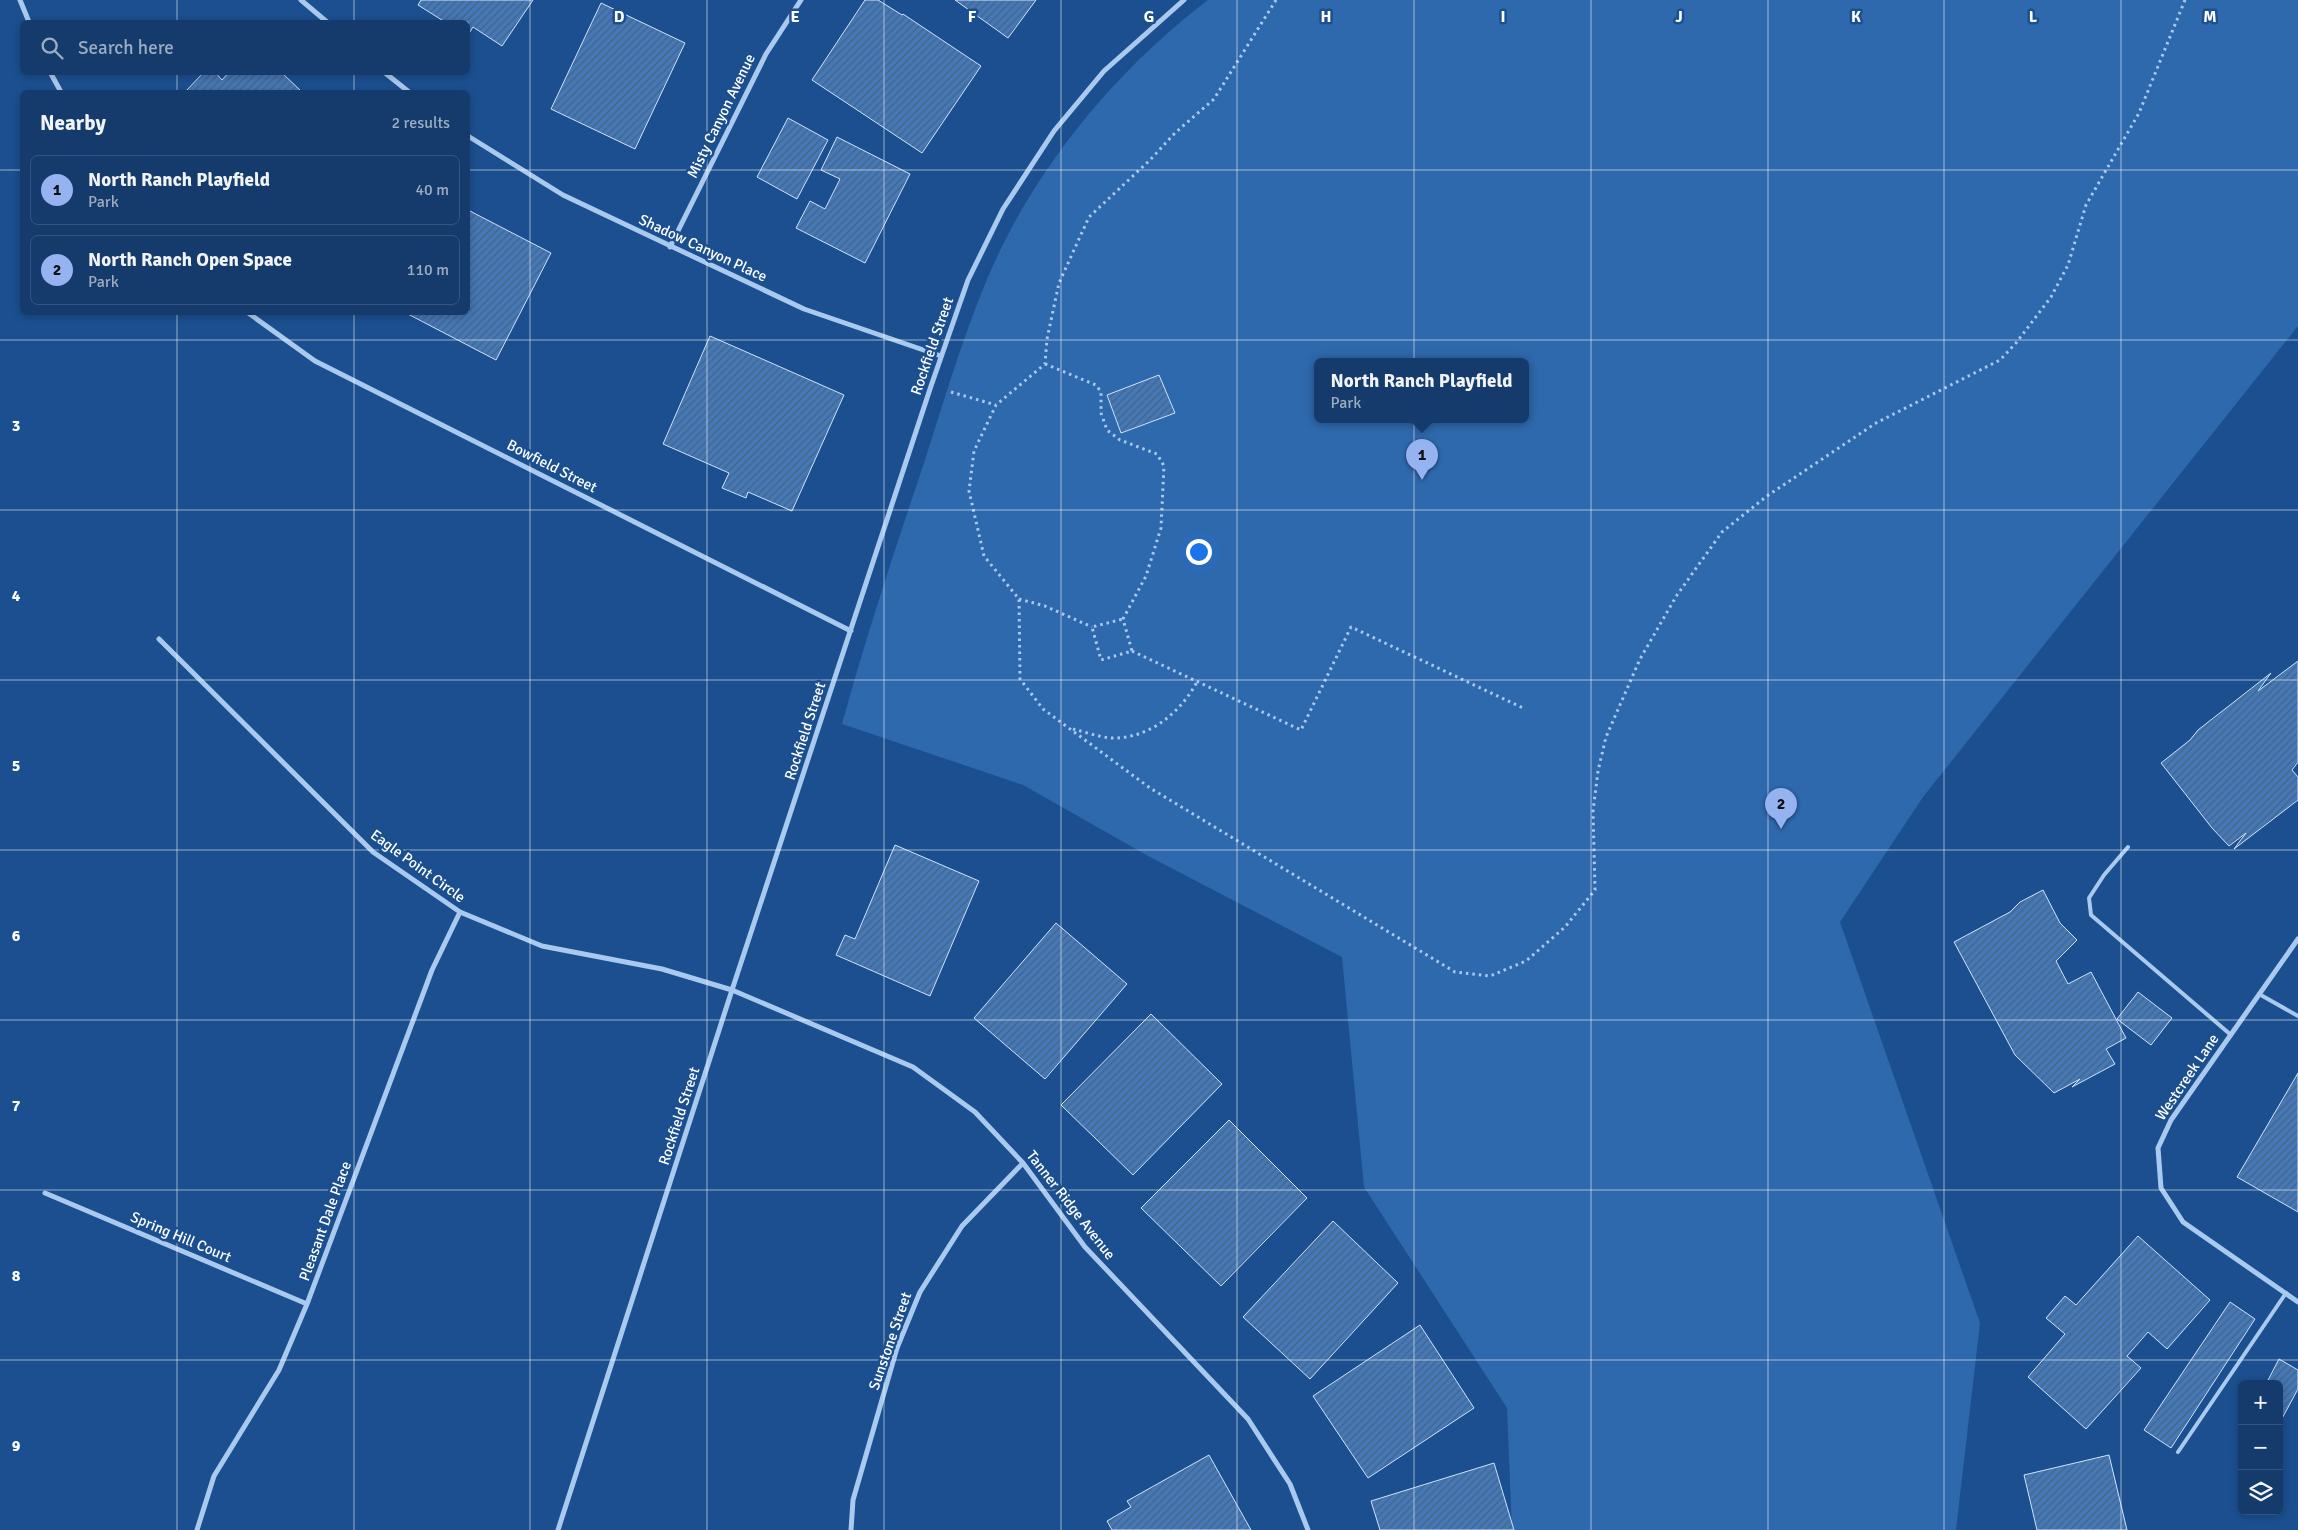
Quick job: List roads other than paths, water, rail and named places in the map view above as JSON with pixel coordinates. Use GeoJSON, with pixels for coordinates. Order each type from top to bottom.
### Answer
{"type":"FeatureCollection","features":[{"type":"Feature","properties":{"kind":"street"},"geometry":{"type":"LineString","coordinates":[[20,0],[28,20]]}},
{"type":"Feature","properties":{"kind":"street"},"geometry":{"type":"LineString","coordinates":[[301,0],[325,20]]}},
{"type":"Feature","properties":{"kind":"street","name":"Misty Canyon Avenue"},"geometry":{"type":"LineString","coordinates":[[670,246],[766,54],[801,0]]}},
{"type":"Feature","properties":{"kind":"street","name":"Rockfield Street"},"geometry":{"type":"LineString","coordinates":[[558,1530],[732,990],[931,386],[968,280],[1003,209],[1054,131],[1104,71],[1184,0]]}},
{"type":"Feature","properties":{"kind":"street"},"geometry":{"type":"LineString","coordinates":[[52,75],[60,90]]}},
{"type":"Feature","properties":{"kind":"street"},"geometry":{"type":"LineString","coordinates":[[388,75],[406,90]]}},
{"type":"Feature","properties":{"kind":"street","name":"Shadow Canyon Place"},"geometry":{"type":"LineString","coordinates":[[470,137],[564,195],[804,309],[941,356]]}},
{"type":"Feature","properties":{"kind":"street","name":"Bowfield Street"},"geometry":{"type":"LineString","coordinates":[[252,315],[315,361],[851,630]]}},
{"type":"Feature","properties":{"kind":"street","name":"Eagle Point Circle"},"geometry":{"type":"LineString","coordinates":[[159,639],[373,852],[460,912],[542,946],[662,969],[732,990]]}},
{"type":"Feature","properties":{"kind":"street","name":"Pleasant Dale Place"},"geometry":{"type":"LineString","coordinates":[[197,1530],[214,1476],[279,1370],[307,1304],[432,970],[460,912]]}},
{"type":"Feature","properties":{"kind":"street","name":"Westcreek Lane"},"geometry":{"type":"LineString","coordinates":[[2298,939],[2170,1120],[2158,1148],[2161,1188],[2183,1222],[2298,1302]]}},
{"type":"Feature","properties":{"kind":"street","name":"Tanner Ridge Avenue"},"geometry":{"type":"LineString","coordinates":[[732,990],[913,1066],[975,1112],[1023,1163],[1085,1247],[1248,1419],[1290,1484],[1308,1530]]}},
{"type":"Feature","properties":{"kind":"street","name":"Sunstone Street"},"geometry":{"type":"LineString","coordinates":[[850,1530],[853,1500],[897,1348],[920,1292],[962,1226],[1023,1163]]}},
{"type":"Feature","properties":{"kind":"street","name":"Spring Hill Court"},"geometry":{"type":"LineString","coordinates":[[45,1193],[307,1304]]}},
{"type":"Feature","properties":{"kind":"lane"},"geometry":{"type":"LineString","coordinates":[[2128,847],[2104,875],[2089,898],[2091,915],[2231,1035]]}},
{"type":"Feature","properties":{"kind":"lane"},"geometry":{"type":"LineString","coordinates":[[2259,994],[2298,1016]]}},
{"type":"Feature","properties":{"kind":"lane"},"geometry":{"type":"LineString","coordinates":[[2178,1452],[2286,1293]]}},
{"type":"Feature","properties":{"kind":"place","name":"North Ranch Playfield"},"geometry":{"type":"Point","coordinates":[1422,480]}},
{"type":"Feature","properties":{"kind":"place","name":"North Ranch Open Space"},"geometry":{"type":"Point","coordinates":[1781,829]}}]}
